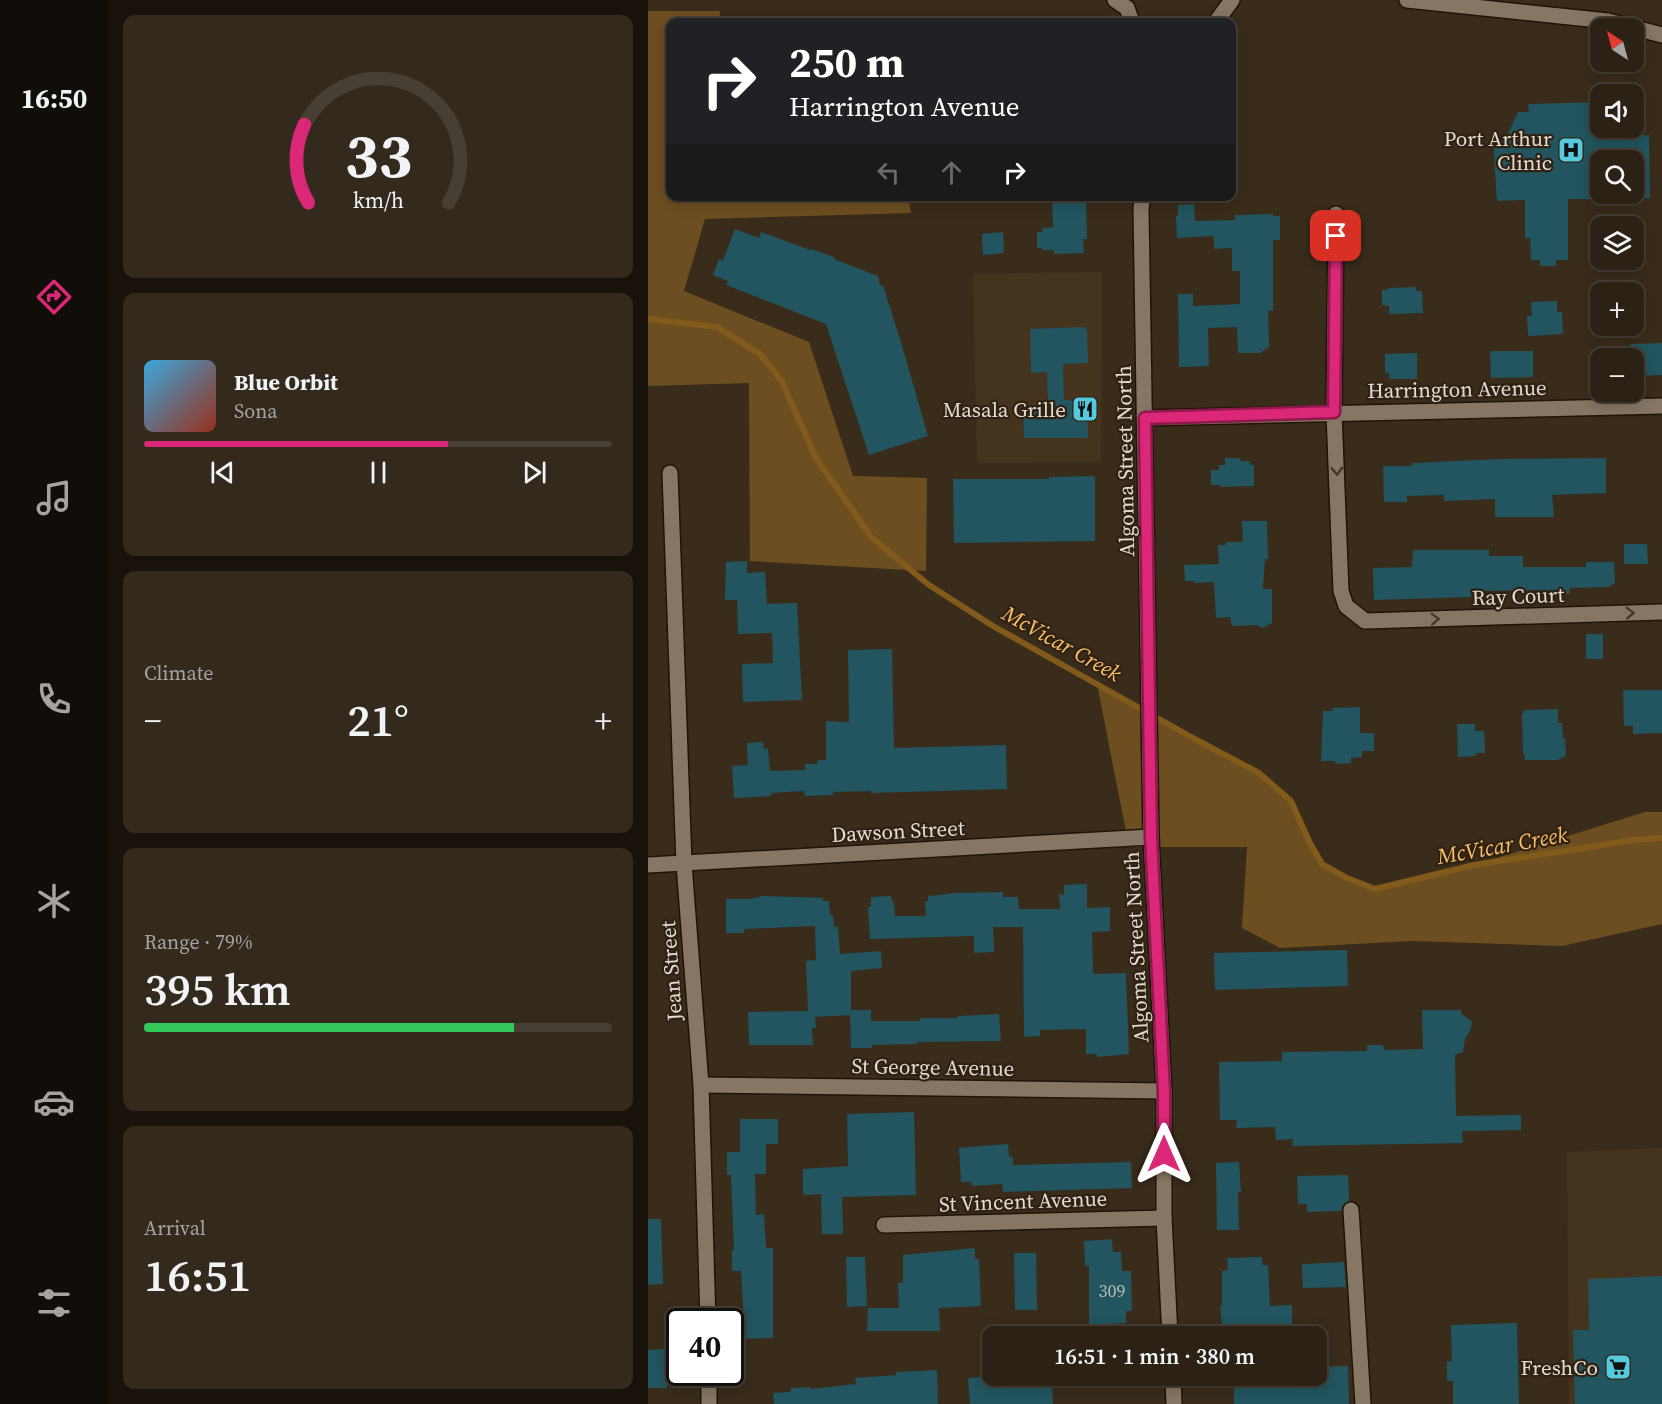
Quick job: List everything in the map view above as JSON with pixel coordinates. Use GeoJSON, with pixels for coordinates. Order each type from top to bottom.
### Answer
{"type":"FeatureCollection","features":[{"type":"Feature","properties":{"kind":"street"},"geometry":{"type":"LineString","coordinates":[[1114,0],[1127,8],[1131,18]]}},
{"type":"Feature","properties":{"kind":"street"},"geometry":{"type":"LineString","coordinates":[[1219,18],[1232,0]]}},
{"type":"Feature","properties":{"kind":"street"},"geometry":{"type":"LineString","coordinates":[[1407,0],[1608,21],[1662,35]]}},
{"type":"Feature","properties":{"kind":"street","name":"Algoma Street North"},"geometry":{"type":"LineString","coordinates":[[1142,201],[1140,208],[1151,837],[1164,1091],[1164,1218],[1169,1326]]}},
{"type":"Feature","properties":{"kind":"street"},"geometry":{"type":"LineString","coordinates":[[1334,412],[1336,214]]}},
{"type":"Feature","properties":{"kind":"street","name":"Harrington Avenue"},"geometry":{"type":"LineString","coordinates":[[1145,418],[1662,406]]}},
{"type":"Feature","properties":{"kind":"street","name":"Ray Court"},"geometry":{"type":"LineString","coordinates":[[1334,412],[1341,591],[1346,606],[1365,621],[1662,612]]}},
{"type":"Feature","properties":{"kind":"street","name":"Jean Street"},"geometry":{"type":"LineString","coordinates":[[670,473],[684,864],[701,1085],[708,1308]]}},
{"type":"Feature","properties":{"kind":"street","name":"Dawson Street"},"geometry":{"type":"LineString","coordinates":[[648,865],[1151,837]]}},
{"type":"Feature","properties":{"kind":"street","name":"St George Avenue"},"geometry":{"type":"LineString","coordinates":[[701,1085],[1164,1091]]}},
{"type":"Feature","properties":{"kind":"street"},"geometry":{"type":"LineString","coordinates":[[1351,1210],[1363,1404]]}},
{"type":"Feature","properties":{"kind":"street","name":"St Vincent Avenue"},"geometry":{"type":"LineString","coordinates":[[884,1226],[1164,1218]]}},
{"type":"Feature","properties":{"kind":"street"},"geometry":{"type":"LineString","coordinates":[[709,1386],[709,1404]]}},
{"type":"Feature","properties":{"kind":"street"},"geometry":{"type":"LineString","coordinates":[[1173,1386],[1174,1404]]}},
{"type":"Feature","properties":{"kind":"shaded area"},"geometry":{"type":"Polygon","coordinates":[[[648,11],[720,11],[719,18],[666,18],[666,201],[909,201],[911,213],[705,219],[684,291],[809,342],[853,476],[927,478],[926,571],[750,561],[749,383],[648,386],[648,11]]]}},
{"type":"Feature","properties":{"kind":"shaded area"},"geometry":{"type":"Polygon","coordinates":[[[1102,272],[1101,462],[977,463],[973,274],[1102,272]]]}},
{"type":"Feature","properties":{"kind":"shaded area"},"geometry":{"type":"Polygon","coordinates":[[[1097,684],[1259,773],[1291,801],[1322,864],[1347,878],[1375,889],[1474,865],[1645,812],[1662,812],[1662,924],[1562,946],[1412,941],[1280,948],[1242,928],[1247,847],[1129,847],[1097,684]]]}},
{"type":"Feature","properties":{"kind":"shaded area"},"geometry":{"type":"Polygon","coordinates":[[[1662,1148],[1662,1404],[1569,1404],[1567,1152],[1662,1148]]]}},
{"type":"Feature","properties":{"kind":"building","name":"Port Arthur Clinic"},"geometry":{"type":"Polygon","coordinates":[[[1590,102],[1590,138],[1644,138],[1644,135],[1649,135],[1650,198],[1644,198],[1644,150],[1590,150],[1590,199],[1568,199],[1568,260],[1556,260],[1556,266],[1540,266],[1540,260],[1531,260],[1530,238],[1525,238],[1525,200],[1497,201],[1493,140],[1505,140],[1518,112],[1529,112],[1528,104],[1590,102]]]}},
{"type":"Feature","properties":{"kind":"building"},"geometry":{"type":"Polygon","coordinates":[[[1052,201],[1086,201],[1087,239],[1083,239],[1084,253],[1054,254],[1054,250],[1037,248],[1037,232],[1042,232],[1042,228],[1053,227],[1052,201]]]}},
{"type":"Feature","properties":{"kind":"building"},"geometry":{"type":"Polygon","coordinates":[[[1194,204],[1195,221],[1235,220],[1235,215],[1273,214],[1273,216],[1280,216],[1280,240],[1273,240],[1273,311],[1268,311],[1269,347],[1260,353],[1238,353],[1237,327],[1208,328],[1209,366],[1179,367],[1178,294],[1193,294],[1193,306],[1240,304],[1240,271],[1232,271],[1232,248],[1214,249],[1214,236],[1177,238],[1178,205],[1194,204]]]}},
{"type":"Feature","properties":{"kind":"building"},"geometry":{"type":"Polygon","coordinates":[[[735,229],[759,238],[761,232],[834,257],[834,259],[878,276],[880,286],[883,285],[903,349],[928,436],[869,455],[826,324],[726,285],[728,281],[713,275],[719,259],[723,260],[735,229]]]}},
{"type":"Feature","properties":{"kind":"building"},"geometry":{"type":"Polygon","coordinates":[[[1003,232],[1004,253],[983,255],[982,234],[1003,232]]]}},
{"type":"Feature","properties":{"kind":"building"},"geometry":{"type":"Polygon","coordinates":[[[1416,287],[1416,291],[1422,291],[1423,313],[1389,314],[1389,306],[1382,305],[1382,290],[1416,287]]]}},
{"type":"Feature","properties":{"kind":"building"},"geometry":{"type":"Polygon","coordinates":[[[1557,301],[1557,312],[1562,312],[1563,334],[1528,336],[1527,316],[1532,316],[1531,302],[1557,301]]]}},
{"type":"Feature","properties":{"kind":"building"},"geometry":{"type":"Polygon","coordinates":[[[1083,327],[1087,329],[1088,363],[1063,364],[1064,400],[1087,401],[1088,438],[1024,438],[1023,406],[1048,403],[1047,372],[1031,373],[1030,329],[1083,327]]]}},
{"type":"Feature","properties":{"kind":"building"},"geometry":{"type":"Polygon","coordinates":[[[1662,343],[1662,375],[1644,376],[1644,348],[1630,348],[1630,344],[1662,343]]]}},
{"type":"Feature","properties":{"kind":"building"},"geometry":{"type":"Polygon","coordinates":[[[1490,351],[1533,351],[1533,377],[1491,378],[1490,351]]]}},
{"type":"Feature","properties":{"kind":"building"},"geometry":{"type":"Polygon","coordinates":[[[1417,353],[1417,379],[1389,379],[1389,373],[1385,373],[1385,354],[1417,353]]]}},
{"type":"Feature","properties":{"kind":"building"},"geometry":{"type":"Polygon","coordinates":[[[1225,458],[1241,458],[1240,461],[1250,461],[1250,465],[1254,465],[1254,486],[1211,485],[1211,470],[1219,470],[1219,465],[1225,465],[1225,458]]]}},
{"type":"Feature","properties":{"kind":"building"},"geometry":{"type":"Polygon","coordinates":[[[1606,458],[1606,493],[1552,495],[1554,517],[1495,517],[1495,499],[1444,501],[1444,495],[1407,496],[1407,502],[1384,502],[1383,466],[1501,459],[1606,458]]]}},
{"type":"Feature","properties":{"kind":"building"},"geometry":{"type":"Polygon","coordinates":[[[1093,476],[1095,478],[1095,541],[954,543],[953,479],[1049,479],[1049,477],[1093,476]]]}},
{"type":"Feature","properties":{"kind":"building"},"geometry":{"type":"Polygon","coordinates":[[[1242,521],[1267,521],[1268,559],[1265,559],[1263,589],[1272,589],[1272,623],[1263,628],[1257,625],[1232,626],[1230,617],[1216,618],[1214,582],[1185,581],[1184,565],[1219,564],[1218,545],[1226,545],[1226,542],[1243,542],[1242,521]]]}},
{"type":"Feature","properties":{"kind":"building"},"geometry":{"type":"Polygon","coordinates":[[[1624,544],[1647,544],[1648,564],[1624,564],[1624,544]]]}},
{"type":"Feature","properties":{"kind":"building"},"geometry":{"type":"Polygon","coordinates":[[[1413,550],[1489,550],[1489,556],[1523,556],[1523,567],[1586,567],[1586,562],[1614,562],[1615,584],[1610,587],[1570,588],[1569,594],[1552,594],[1552,591],[1544,590],[1471,591],[1471,597],[1374,600],[1373,568],[1412,567],[1413,550]]]}},
{"type":"Feature","properties":{"kind":"building"},"geometry":{"type":"Polygon","coordinates":[[[747,561],[747,573],[765,572],[767,604],[797,603],[802,700],[743,702],[742,664],[773,663],[772,633],[738,634],[737,600],[725,600],[726,562],[747,561]]]}},
{"type":"Feature","properties":{"kind":"building"},"geometry":{"type":"Polygon","coordinates":[[[1586,634],[1603,634],[1603,659],[1586,659],[1586,634]]]}},
{"type":"Feature","properties":{"kind":"building"},"geometry":{"type":"Polygon","coordinates":[[[892,649],[894,748],[1006,745],[1007,789],[833,792],[833,795],[805,796],[804,791],[734,798],[732,766],[748,765],[747,743],[763,742],[764,749],[768,748],[770,771],[805,770],[805,764],[818,764],[817,760],[826,760],[826,721],[849,722],[848,650],[892,649]]]}},
{"type":"Feature","properties":{"kind":"building"},"geometry":{"type":"Polygon","coordinates":[[[1623,690],[1662,690],[1662,733],[1633,734],[1633,726],[1624,726],[1623,690]]]}},
{"type":"Feature","properties":{"kind":"building"},"geometry":{"type":"Polygon","coordinates":[[[1360,707],[1360,733],[1374,733],[1374,751],[1362,751],[1362,757],[1351,758],[1351,763],[1335,764],[1335,761],[1321,761],[1323,711],[1333,711],[1333,708],[1360,707]]]}},
{"type":"Feature","properties":{"kind":"building"},"geometry":{"type":"Polygon","coordinates":[[[1558,709],[1558,723],[1562,723],[1566,756],[1557,760],[1525,760],[1522,713],[1524,710],[1558,709]]]}},
{"type":"Feature","properties":{"kind":"building"},"geometry":{"type":"Polygon","coordinates":[[[1457,724],[1475,724],[1475,731],[1484,731],[1485,753],[1458,757],[1457,724]]]}},
{"type":"Feature","properties":{"kind":"building"},"geometry":{"type":"Polygon","coordinates":[[[1087,884],[1087,908],[1110,907],[1110,931],[1092,932],[1093,974],[1126,973],[1129,1054],[1097,1057],[1096,1054],[1086,1054],[1086,1029],[1040,1030],[1040,1036],[1024,1037],[1023,927],[993,927],[994,952],[974,953],[974,936],[870,939],[868,907],[871,907],[871,897],[891,896],[895,916],[926,916],[925,902],[928,901],[928,896],[956,893],[1003,892],[1003,897],[1018,897],[1019,909],[1060,909],[1059,894],[1064,895],[1064,885],[1087,884]]]}},
{"type":"Feature","properties":{"kind":"building"},"geometry":{"type":"Polygon","coordinates":[[[763,896],[823,898],[823,901],[829,901],[834,927],[838,927],[840,954],[881,951],[882,968],[851,971],[851,1010],[871,1010],[871,1021],[920,1021],[920,1018],[957,1018],[957,1016],[999,1014],[1001,1041],[917,1042],[917,1044],[851,1048],[850,1015],[815,1017],[816,1028],[812,1028],[813,1045],[749,1045],[748,1012],[808,1011],[806,961],[816,960],[815,926],[744,929],[744,933],[726,933],[726,899],[751,899],[763,896]]]}},
{"type":"Feature","properties":{"kind":"building"},"geometry":{"type":"Polygon","coordinates":[[[1347,950],[1348,986],[1215,990],[1214,953],[1347,950]]]}},
{"type":"Feature","properties":{"kind":"building"},"geometry":{"type":"Polygon","coordinates":[[[1422,1010],[1461,1010],[1461,1014],[1472,1021],[1463,1052],[1455,1055],[1456,1116],[1521,1115],[1521,1130],[1462,1131],[1463,1143],[1292,1146],[1293,1139],[1276,1140],[1275,1127],[1236,1128],[1237,1120],[1220,1120],[1219,1062],[1282,1061],[1282,1052],[1367,1051],[1367,1045],[1383,1045],[1384,1050],[1423,1049],[1422,1010]]]}},
{"type":"Feature","properties":{"kind":"building"},"geometry":{"type":"Polygon","coordinates":[[[914,1112],[916,1195],[842,1197],[843,1234],[822,1234],[821,1194],[803,1194],[803,1169],[848,1166],[847,1114],[914,1112]]]}},
{"type":"Feature","properties":{"kind":"building"},"geometry":{"type":"Polygon","coordinates":[[[740,1119],[778,1119],[778,1144],[766,1144],[766,1174],[755,1174],[756,1215],[764,1214],[766,1248],[773,1248],[773,1338],[744,1339],[741,1271],[732,1271],[732,1250],[734,1250],[731,1175],[727,1175],[727,1152],[740,1152],[740,1119]]]}},
{"type":"Feature","properties":{"kind":"building"},"geometry":{"type":"Polygon","coordinates":[[[1008,1144],[1009,1157],[1013,1157],[1013,1165],[1131,1162],[1132,1188],[1003,1192],[1002,1184],[972,1186],[971,1182],[961,1182],[959,1148],[1008,1144]]]}},
{"type":"Feature","properties":{"kind":"building"},"geometry":{"type":"Polygon","coordinates":[[[1239,1162],[1241,1192],[1238,1192],[1239,1230],[1217,1230],[1216,1163],[1239,1162]]]}},
{"type":"Feature","properties":{"kind":"building"},"geometry":{"type":"Polygon","coordinates":[[[1348,1175],[1349,1201],[1343,1205],[1341,1211],[1307,1212],[1307,1204],[1298,1204],[1297,1176],[1348,1175]]]}},
{"type":"Feature","properties":{"kind":"building"},"geometry":{"type":"Polygon","coordinates":[[[648,1219],[661,1219],[663,1284],[648,1285],[648,1219]]]}},
{"type":"Feature","properties":{"kind":"building"},"geometry":{"type":"Polygon","coordinates":[[[1112,1239],[1113,1252],[1121,1252],[1122,1271],[1131,1271],[1132,1311],[1126,1311],[1126,1323],[1089,1325],[1089,1266],[1085,1266],[1084,1241],[1112,1239]]]}},
{"type":"Feature","properties":{"kind":"building"},"geometry":{"type":"Polygon","coordinates":[[[975,1248],[975,1259],[979,1259],[981,1306],[939,1308],[940,1331],[867,1331],[868,1308],[899,1308],[898,1283],[903,1283],[903,1255],[975,1248]]]}},
{"type":"Feature","properties":{"kind":"building"},"geometry":{"type":"Polygon","coordinates":[[[1014,1253],[1036,1253],[1037,1310],[1015,1310],[1014,1253]]]}},
{"type":"Feature","properties":{"kind":"building"},"geometry":{"type":"Polygon","coordinates":[[[846,1257],[865,1257],[867,1306],[847,1307],[846,1257]]]}},
{"type":"Feature","properties":{"kind":"building"},"geometry":{"type":"Polygon","coordinates":[[[1262,1257],[1262,1265],[1268,1265],[1270,1306],[1292,1305],[1292,1326],[1220,1326],[1222,1271],[1228,1270],[1227,1258],[1262,1257]]]}},
{"type":"Feature","properties":{"kind":"building"},"geometry":{"type":"Polygon","coordinates":[[[1344,1262],[1346,1287],[1303,1288],[1302,1264],[1344,1262]]]}},
{"type":"Feature","properties":{"kind":"building","name":"FreshCo"},"geometry":{"type":"Polygon","coordinates":[[[1662,1276],[1662,1404],[1575,1404],[1573,1330],[1589,1330],[1588,1279],[1662,1276]]]}},
{"type":"Feature","properties":{"kind":"building"},"geometry":{"type":"Polygon","coordinates":[[[1517,1323],[1519,1404],[1453,1404],[1453,1381],[1447,1381],[1447,1361],[1452,1361],[1451,1325],[1517,1323]]]}},
{"type":"Feature","properties":{"kind":"building"},"geometry":{"type":"Polygon","coordinates":[[[665,1349],[667,1388],[648,1388],[648,1350],[665,1349]]]}},
{"type":"Feature","properties":{"kind":"building"},"geometry":{"type":"Polygon","coordinates":[[[1348,1366],[1349,1404],[1234,1404],[1234,1386],[1327,1386],[1327,1367],[1348,1366]]]}},
{"type":"Feature","properties":{"kind":"building"},"geometry":{"type":"Polygon","coordinates":[[[937,1370],[938,1404],[774,1404],[773,1393],[791,1392],[790,1388],[811,1387],[811,1389],[856,1384],[855,1378],[896,1375],[896,1372],[937,1370]]]}},
{"type":"Feature","properties":{"kind":"building"},"geometry":{"type":"Polygon","coordinates":[[[982,1377],[982,1386],[1052,1386],[1053,1404],[970,1404],[968,1378],[982,1377]]]}},
{"type":"Feature","properties":{"kind":"waterway","name":"McVicar Creek"},"geometry":{"type":"LineString","coordinates":[[648,319],[717,327],[760,354],[781,380],[816,458],[872,538],[929,585],[993,626],[1259,773],[1291,801],[1322,864],[1347,878],[1375,889],[1474,865],[1634,840],[1662,838]]}},
{"type":"Feature","properties":{"kind":"place","name":"Port Arthur Clinic"},"geometry":{"type":"Point","coordinates":[1571,150]}},
{"type":"Feature","properties":{"kind":"place","name":"Masala Grille"},"geometry":{"type":"Point","coordinates":[1085,409]}},
{"type":"Feature","properties":{"kind":"place","name":"FreshCo"},"geometry":{"type":"Point","coordinates":[1618,1367]}},
{"type":"Feature","properties":{"kind":"route"},"geometry":{"type":"LineString","coordinates":[[1164,1154],[1164,1091],[1151,837],[1145,418],[1334,412],[1336,236]]}}]}
